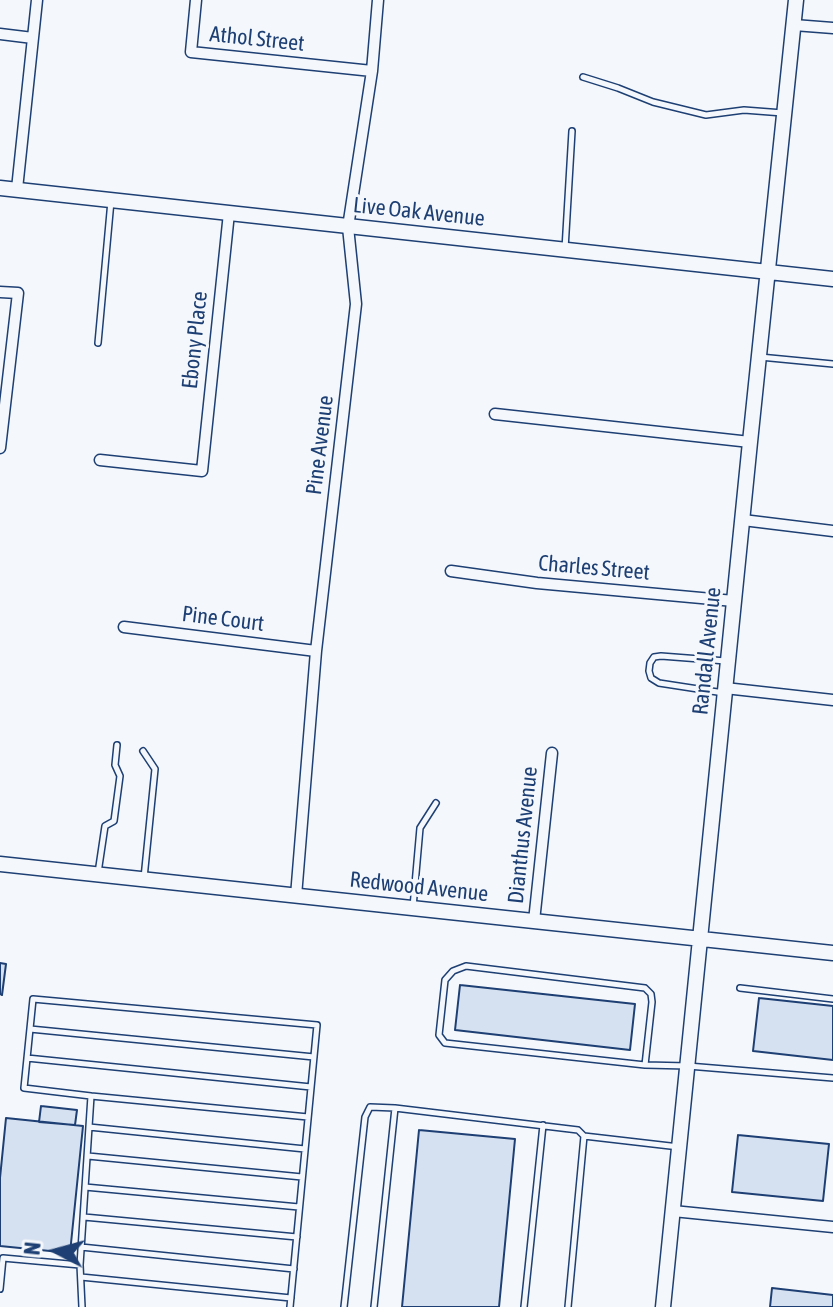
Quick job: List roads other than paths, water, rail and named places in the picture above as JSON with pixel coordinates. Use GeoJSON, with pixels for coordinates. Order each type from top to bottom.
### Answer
{"type":"FeatureCollection","features":[{"type":"Feature","properties":{"kind":"street"},"geometry":{"type":"LineString","coordinates":[[17,189],[37,0]]}},
{"type":"Feature","properties":{"kind":"street","name":"Athol Street"},"geometry":{"type":"LineString","coordinates":[[196,0],[191,52],[372,71]]}},
{"type":"Feature","properties":{"kind":"street","name":"Pine Avenue"},"geometry":{"type":"LineString","coordinates":[[296,896],[316,651],[356,304],[348,227],[372,71],[378,0]]}},
{"type":"Feature","properties":{"kind":"street","name":"Randall Avenue"},"geometry":{"type":"LineString","coordinates":[[663,1307],[796,0]]}},
{"type":"Feature","properties":{"kind":"street"},"geometry":{"type":"LineString","coordinates":[[794,25],[833,28]]}},
{"type":"Feature","properties":{"kind":"street"},"geometry":{"type":"LineString","coordinates":[[0,34],[33,38]]}},
{"type":"Feature","properties":{"kind":"street","name":"Live Oak Avenue"},"geometry":{"type":"LineString","coordinates":[[0,188],[833,279]]}},
{"type":"Feature","properties":{"kind":"street","name":"Ebony Place"},"geometry":{"type":"LineString","coordinates":[[100,460],[202,471],[229,213]]}},
{"type":"Feature","properties":{"kind":"street"},"geometry":{"type":"LineString","coordinates":[[0,292],[18,293],[0,448]]}},
{"type":"Feature","properties":{"kind":"street"},"geometry":{"type":"LineString","coordinates":[[495,414],[750,442]]}},
{"type":"Feature","properties":{"kind":"street"},"geometry":{"type":"LineString","coordinates":[[743,520],[833,531]]}},
{"type":"Feature","properties":{"kind":"street","name":"Charles Street"},"geometry":{"type":"LineString","coordinates":[[451,571],[537,583],[734,601]]}},
{"type":"Feature","properties":{"kind":"street","name":"Pine Court"},"geometry":{"type":"LineString","coordinates":[[124,627],[316,651]]}},
{"type":"Feature","properties":{"kind":"street"},"geometry":{"type":"LineString","coordinates":[[725,691],[833,700]]}},
{"type":"Feature","properties":{"kind":"street","name":"Dianthus Avenue"},"geometry":{"type":"LineString","coordinates":[[534,921],[552,753]]}},
{"type":"Feature","properties":{"kind":"street","name":"Redwood Avenue"},"geometry":{"type":"LineString","coordinates":[[0,864],[833,953]]}},
{"type":"Feature","properties":{"kind":"street"},"geometry":{"type":"LineString","coordinates":[[673,1211],[833,1227]]}},
{"type":"Feature","properties":{"kind":"lane"},"geometry":{"type":"LineString","coordinates":[[583,77],[653,102],[706,115],[744,110],[785,113]]}},
{"type":"Feature","properties":{"kind":"lane"},"geometry":{"type":"LineString","coordinates":[[565,250],[572,131]]}},
{"type":"Feature","properties":{"kind":"lane"},"geometry":{"type":"LineString","coordinates":[[98,343],[112,200]]}},
{"type":"Feature","properties":{"kind":"lane"},"geometry":{"type":"LineString","coordinates":[[759,357],[833,364]]}},
{"type":"Feature","properties":{"kind":"lane"},"geometry":{"type":"LineString","coordinates":[[725,691],[659,683],[651,678],[649,671],[654,657],[661,656],[728,661]]}},
{"type":"Feature","properties":{"kind":"lane"},"geometry":{"type":"LineString","coordinates":[[98,874],[105,826],[114,821],[120,776],[115,765],[117,745]]}},
{"type":"Feature","properties":{"kind":"lane"},"geometry":{"type":"LineString","coordinates":[[143,751],[155,769],[144,879]]}},
{"type":"Feature","properties":{"kind":"lane"},"geometry":{"type":"LineString","coordinates":[[413,908],[420,828],[436,803]]}},
{"type":"Feature","properties":{"kind":"lane"},"geometry":{"type":"LineString","coordinates":[[645,1065],[652,1002],[651,994],[645,988],[466,966],[453,971],[445,980],[439,1035],[445,1043],[645,1065],[833,1078]]}},
{"type":"Feature","properties":{"kind":"lane"},"geometry":{"type":"LineString","coordinates":[[740,988],[833,999]]}},
{"type":"Feature","properties":{"kind":"lane"},"geometry":{"type":"LineString","coordinates":[[290,1307],[317,1025],[33,999],[24,1088],[308,1117]]}},
{"type":"Feature","properties":{"kind":"lane"},"geometry":{"type":"LineString","coordinates":[[30,1029],[314,1057]]}},
{"type":"Feature","properties":{"kind":"lane"},"geometry":{"type":"LineString","coordinates":[[27,1058],[311,1087]]}},
{"type":"Feature","properties":{"kind":"lane"},"geometry":{"type":"LineString","coordinates":[[82,1307],[80,1265],[91,1096]]}},
{"type":"Feature","properties":{"kind":"lane"},"geometry":{"type":"LineString","coordinates":[[344,1307],[365,1117],[370,1107],[543,1125],[578,1130],[584,1136],[679,1147]]}},
{"type":"Feature","properties":{"kind":"lane"},"geometry":{"type":"LineString","coordinates":[[374,1307],[395,1108]]}},
{"type":"Feature","properties":{"kind":"lane"},"geometry":{"type":"LineString","coordinates":[[524,1307],[543,1125]]}},
{"type":"Feature","properties":{"kind":"lane"},"geometry":{"type":"LineString","coordinates":[[89,1127],[305,1149]]}},
{"type":"Feature","properties":{"kind":"lane"},"geometry":{"type":"LineString","coordinates":[[568,1307],[584,1136]]}},
{"type":"Feature","properties":{"kind":"lane"},"geometry":{"type":"LineString","coordinates":[[88,1156],[302,1177]]}},
{"type":"Feature","properties":{"kind":"lane"},"geometry":{"type":"LineString","coordinates":[[85,1187],[300,1207]]}},
{"type":"Feature","properties":{"kind":"lane"},"geometry":{"type":"LineString","coordinates":[[84,1217],[297,1237]]}},
{"type":"Feature","properties":{"kind":"lane"},"geometry":{"type":"LineString","coordinates":[[81,1247],[294,1269]]}},
{"type":"Feature","properties":{"kind":"lane"},"geometry":{"type":"LineString","coordinates":[[0,1289],[3,1258],[80,1265]]}},
{"type":"Feature","properties":{"kind":"lane"},"geometry":{"type":"LineString","coordinates":[[81,1277],[291,1298]]}}]}
